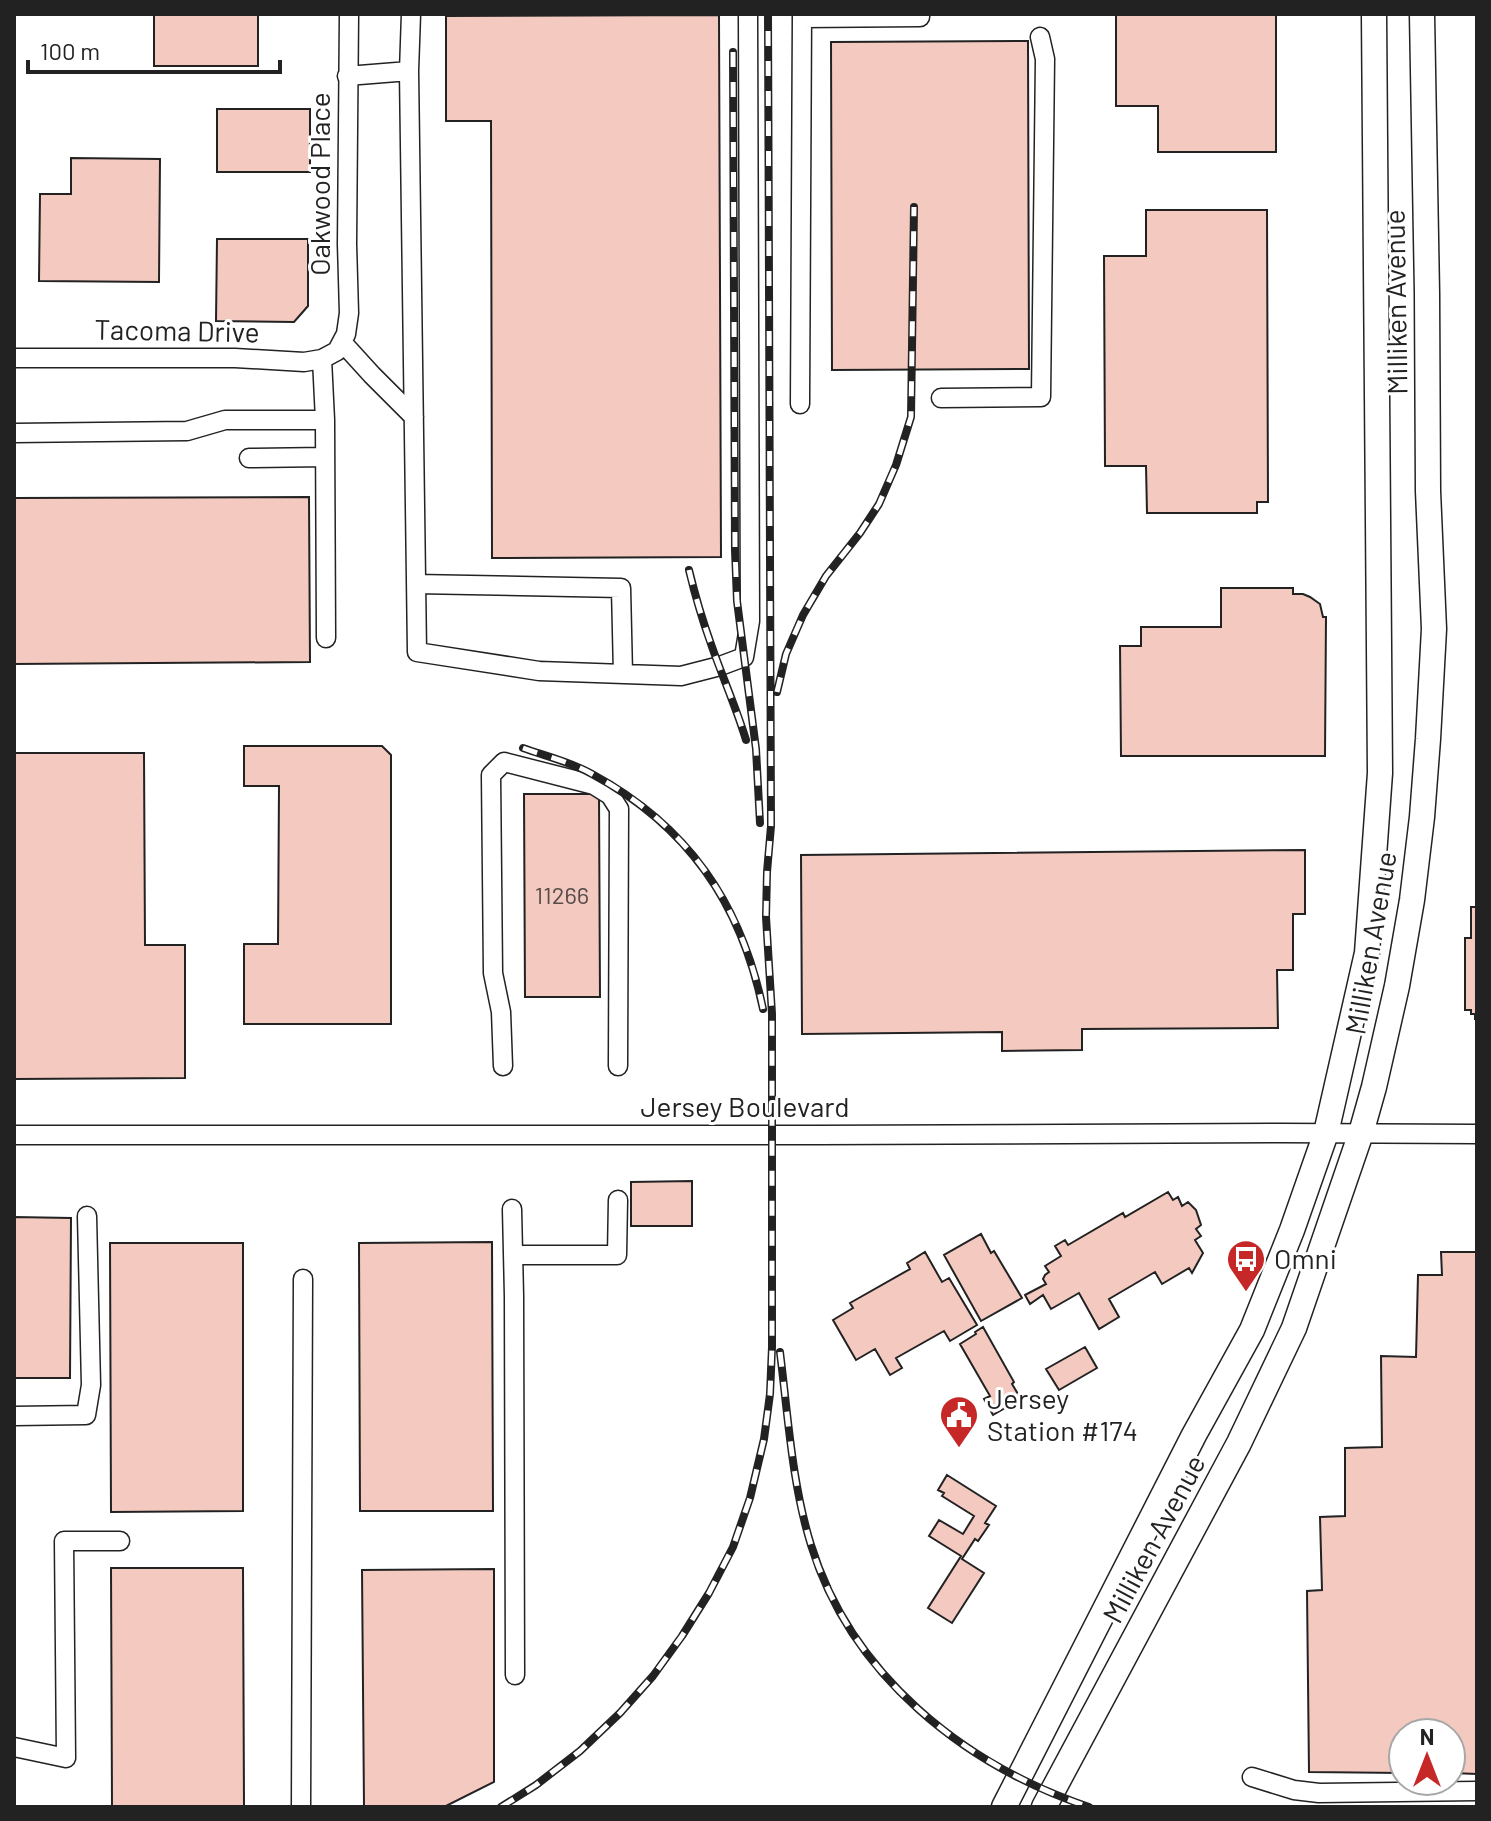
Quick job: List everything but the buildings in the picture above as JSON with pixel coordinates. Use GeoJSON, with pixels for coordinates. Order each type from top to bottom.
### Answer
{"type":"FeatureCollection","features":[{"type":"Feature","properties":{"kind":"main road","name":"Milliken Avenue"},"geometry":{"type":"LineString","coordinates":[[1004,1807],[1194,1435],[1252,1330],[1326,1133],[1367,953],[1380,773],[1374,14]]}},
{"type":"Feature","properties":{"kind":"main road","name":"Milliken Avenue"},"geometry":{"type":"LineString","coordinates":[[1044,1807],[1239,1443],[1294,1328],[1361,1133],[1397,986],[1412,900],[1428,739],[1434,629],[1428,491],[1422,14]]}},
{"type":"Feature","properties":{"kind":"street","name":"Oakwood Place"},"geometry":{"type":"LineString","coordinates":[[326,638],[325,420],[334,351],[346,334],[349,313],[349,14]]}},
{"type":"Feature","properties":{"kind":"street"},"geometry":{"type":"LineString","coordinates":[[411,14],[409,71],[417,652],[539,671],[681,676],[744,657],[750,621],[748,14]]}},
{"type":"Feature","properties":{"kind":"street"},"geometry":{"type":"LineString","coordinates":[[800,404],[802,16],[920,17],[920,14]]}},
{"type":"Feature","properties":{"kind":"street"},"geometry":{"type":"LineString","coordinates":[[941,398],[1041,397],[1045,59],[1040,37]]}},
{"type":"Feature","properties":{"kind":"street"},"geometry":{"type":"LineString","coordinates":[[347,76],[409,71]]}},
{"type":"Feature","properties":{"kind":"street"},"geometry":{"type":"LineString","coordinates":[[334,351],[372,375],[414,417]]}},
{"type":"Feature","properties":{"kind":"street","name":"Tacoma Drive"},"geometry":{"type":"LineString","coordinates":[[14,358],[235,358],[304,362],[334,351]]}},
{"type":"Feature","properties":{"kind":"street"},"geometry":{"type":"LineString","coordinates":[[14,433],[187,431],[225,420],[325,420]]}},
{"type":"Feature","properties":{"kind":"street"},"geometry":{"type":"LineString","coordinates":[[249,458],[325,457]]}},
{"type":"Feature","properties":{"kind":"street"},"geometry":{"type":"LineString","coordinates":[[416,584],[621,588],[623,674]]}},
{"type":"Feature","properties":{"kind":"street"},"geometry":{"type":"LineString","coordinates":[[503,1066],[501,1012],[493,973],[491,775],[504,762],[594,785],[610,795],[619,809],[618,1066]]}},
{"type":"Feature","properties":{"kind":"street","name":"Jersey Boulevard"},"geometry":{"type":"LineString","coordinates":[[14,1135],[1477,1134]]}},
{"type":"Feature","properties":{"kind":"street"},"geometry":{"type":"LineString","coordinates":[[513,1255],[617,1255],[618,1200]]}},
{"type":"Feature","properties":{"kind":"street"},"geometry":{"type":"LineString","coordinates":[[512,1209],[507,1536],[515,1675]]}},
{"type":"Feature","properties":{"kind":"street"},"geometry":{"type":"LineString","coordinates":[[14,1416],[86,1415],[91,1385],[87,1216]]}},
{"type":"Feature","properties":{"kind":"street"},"geometry":{"type":"LineString","coordinates":[[301,1807],[303,1279]]}},
{"type":"Feature","properties":{"kind":"street"},"geometry":{"type":"LineString","coordinates":[[14,1747],[66,1758],[64,1541],[120,1541]]}},
{"type":"Feature","properties":{"kind":"street"},"geometry":{"type":"LineString","coordinates":[[1252,1777],[1294,1790],[1319,1793],[1477,1791]]}},
{"type":"Feature","properties":{"kind":"railway"},"geometry":{"type":"LineString","coordinates":[[501,1807],[580,1751],[653,1676],[682,1636],[733,1547],[750,1498],[764,1439],[772,1347],[772,1014],[766,917],[771,826],[768,14]]}},
{"type":"Feature","properties":{"kind":"railway"},"geometry":{"type":"LineString","coordinates":[[733,52],[735,550],[737,601],[756,749],[760,823]]}},
{"type":"Feature","properties":{"kind":"railway"},"geometry":{"type":"LineString","coordinates":[[777,692],[786,654],[803,615],[826,576],[879,504],[896,465],[911,417],[914,207]]}},
{"type":"Feature","properties":{"kind":"railway"},"geometry":{"type":"LineString","coordinates":[[689,570],[746,740]]}},
{"type":"Feature","properties":{"kind":"railway"},"geometry":{"type":"LineString","coordinates":[[523,748],[592,774],[626,795],[682,843],[725,902],[753,971],[763,1009]]}},
{"type":"Feature","properties":{"kind":"railway"},"geometry":{"type":"LineString","coordinates":[[780,1352],[791,1450],[811,1545],[829,1592],[854,1635],[884,1674],[918,1709],[957,1740],[998,1767],[1089,1807]]}},
{"type":"Feature","properties":{"kind":"place","name":"Omni"},"geometry":{"type":"Point","coordinates":[1246,1293]}},
{"type":"Feature","properties":{"kind":"place","name":"Jersey Station #174"},"geometry":{"type":"Point","coordinates":[959,1449]}}]}
